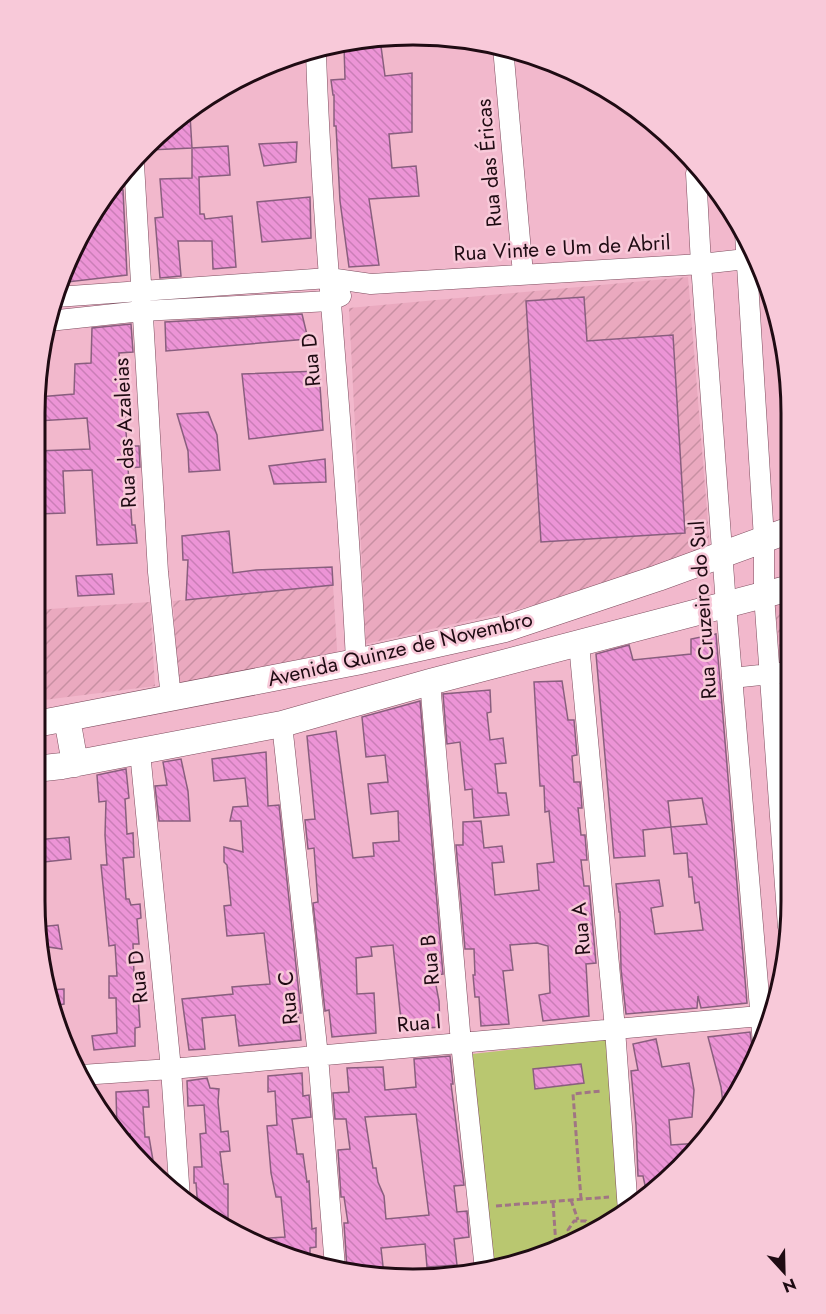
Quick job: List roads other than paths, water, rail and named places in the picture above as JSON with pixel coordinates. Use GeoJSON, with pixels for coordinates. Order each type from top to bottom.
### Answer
{"type":"FeatureCollection","features":[{"type":"Feature","properties":{"kind":"main road","name":"Avenida Quinze de Novembro"},"geometry":{"type":"LineString","coordinates":[[45,722],[356,662],[505,629],[724,555],[781,533]]}},
{"type":"Feature","properties":{"kind":"main road","name":"Avenida Quinze de Novembro"},"geometry":{"type":"LineString","coordinates":[[45,768],[282,724],[430,682],[781,590]]}},
{"type":"Feature","properties":{"kind":"main road"},"geometry":{"type":"LineString","coordinates":[[549,615],[571,646]]}},
{"type":"Feature","properties":{"kind":"main road"},"geometry":{"type":"LineString","coordinates":[[67,718],[75,764]]}},
{"type":"Feature","properties":{"kind":"street","name":"Rua das Éricas"},"geometry":{"type":"LineString","coordinates":[[503,57],[523,274]]}},
{"type":"Feature","properties":{"kind":"street","name":"Rua D"},"geometry":{"type":"LineString","coordinates":[[316,59],[318,133],[351,557],[356,662]]}},
{"type":"Feature","properties":{"kind":"street","name":"Rua das Azaleias"},"geometry":{"type":"LineString","coordinates":[[134,172],[158,572],[171,698]]}},
{"type":"Feature","properties":{"kind":"street","name":"Rua Cruzeiro do Sul"},"geometry":{"type":"LineString","coordinates":[[696,178],[732,678],[765,1006]]}},
{"type":"Feature","properties":{"kind":"street","name":"Rua Vinte e Um de Abril"},"geometry":{"type":"LineString","coordinates":[[65,296],[329,278],[371,284],[701,264],[747,258]]}},
{"type":"Feature","properties":{"kind":"street"},"geometry":{"type":"LineString","coordinates":[[751,269],[764,539],[764,595],[780,673],[781,705]]}},
{"type":"Feature","properties":{"kind":"street","name":"Rua Vinte e Um de Abril"},"geometry":{"type":"LineString","coordinates":[[57,320],[142,311],[330,301],[371,284]]}},
{"type":"Feature","properties":{"kind":"street","name":"Rua A"},"geometry":{"type":"LineString","coordinates":[[571,646],[615,1029],[627,1200]]}},
{"type":"Feature","properties":{"kind":"street"},"geometry":{"type":"LineString","coordinates":[[732,678],[780,673]]}},
{"type":"Feature","properties":{"kind":"street","name":"Rua B"},"geometry":{"type":"LineString","coordinates":[[430,682],[461,1043],[484,1262]]}},
{"type":"Feature","properties":{"kind":"street","name":"Rua C"},"geometry":{"type":"LineString","coordinates":[[282,724],[318,1056],[334,1260]]}},
{"type":"Feature","properties":{"kind":"street","name":"Rua D"},"geometry":{"type":"LineString","coordinates":[[140,752],[171,1069],[179,1185]]}},
{"type":"Feature","properties":{"kind":"street","name":"Rua I"},"geometry":{"type":"LineString","coordinates":[[88,1074],[762,1016]]}}]}
